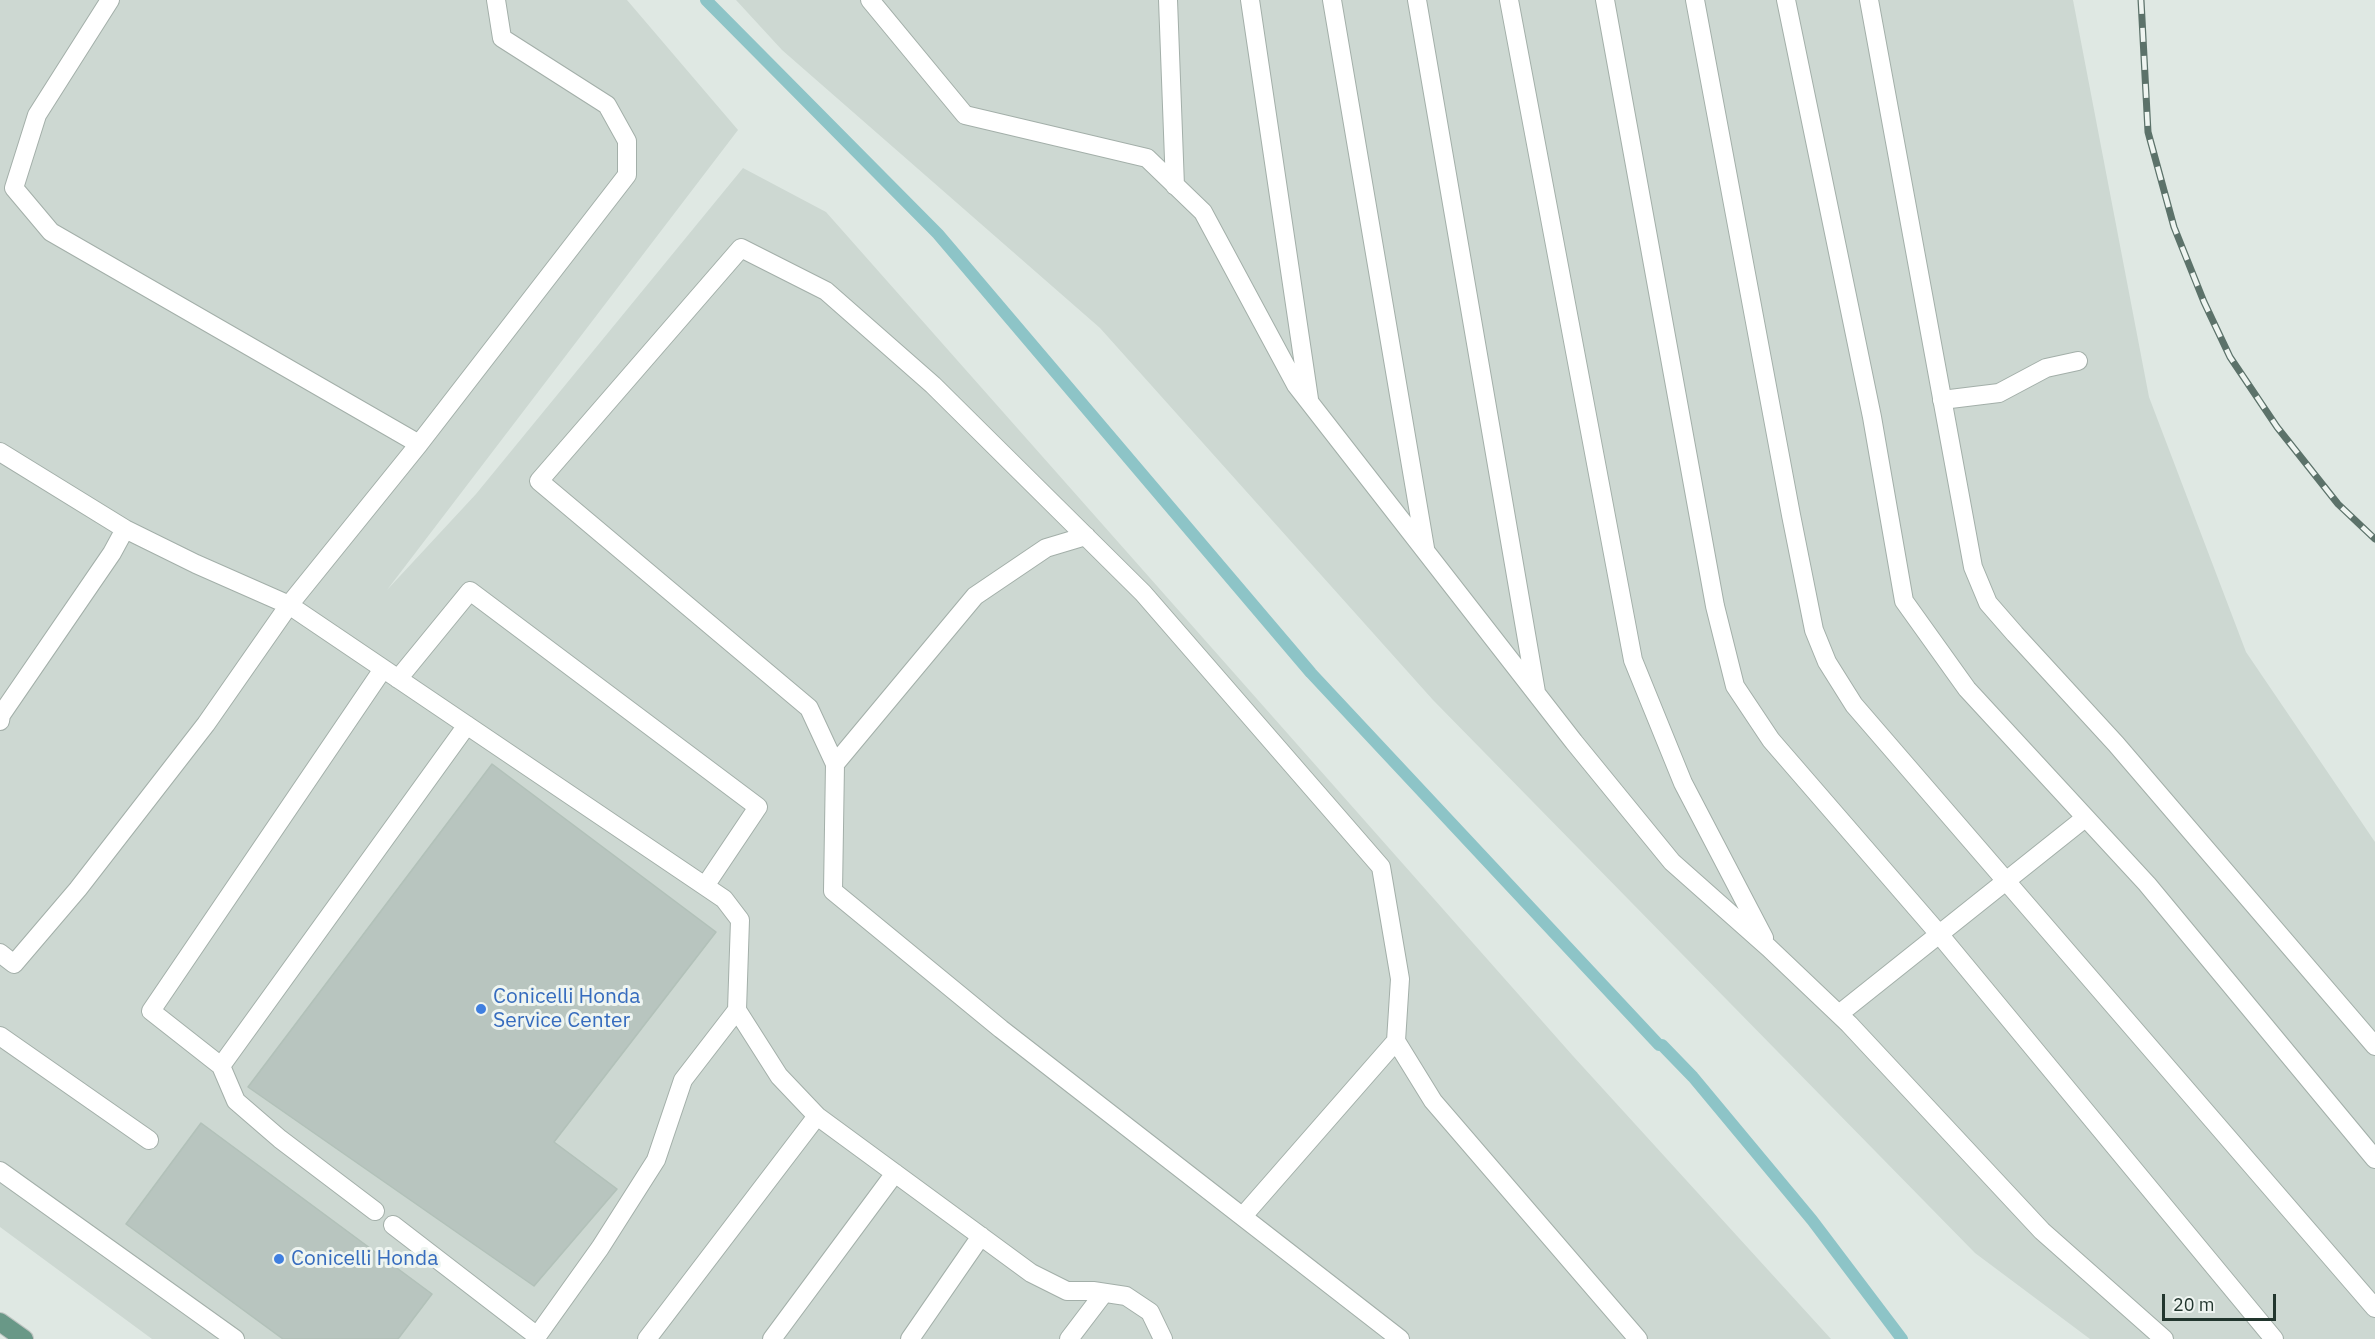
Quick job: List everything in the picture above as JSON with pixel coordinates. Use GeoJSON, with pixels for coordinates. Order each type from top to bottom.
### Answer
{"type":"FeatureCollection","features":[{"type":"Feature","properties":{"kind":"main road"},"geometry":{"type":"LineString","coordinates":[[0,1322],[24,1339]]}},
{"type":"Feature","properties":{"kind":"street"},"geometry":{"type":"LineString","coordinates":[[110,0],[37,115],[14,188],[51,232],[419,444]]}},
{"type":"Feature","properties":{"kind":"street"},"geometry":{"type":"LineString","coordinates":[[0,953],[14,964],[78,889],[206,724],[289,605],[419,444],[627,175],[627,141],[607,105],[502,38],[496,0]]}},
{"type":"Feature","properties":{"kind":"street"},"geometry":{"type":"LineString","coordinates":[[870,0],[965,115],[1147,158],[1203,212],[1296,385],[1537,694],[1672,862],[1839,1014],[2042,1230],[2164,1339]]}},
{"type":"Feature","properties":{"kind":"street"},"geometry":{"type":"LineString","coordinates":[[1168,0],[1175,186]]}},
{"type":"Feature","properties":{"kind":"street"},"geometry":{"type":"LineString","coordinates":[[1250,0],[1309,402]]}},
{"type":"Feature","properties":{"kind":"street"},"geometry":{"type":"LineString","coordinates":[[1332,0],[1426,552]]}},
{"type":"Feature","properties":{"kind":"street"},"geometry":{"type":"LineString","coordinates":[[1417,0],[1537,694]]}},
{"type":"Feature","properties":{"kind":"street"},"geometry":{"type":"LineString","coordinates":[[1509,0],[1633,660],[1683,783],[1769,948]]}},
{"type":"Feature","properties":{"kind":"street"},"geometry":{"type":"LineString","coordinates":[[1605,0],[1715,606],[1735,686],[1771,740],[1939,934],[2274,1339]]}},
{"type":"Feature","properties":{"kind":"street"},"geometry":{"type":"LineString","coordinates":[[1695,0],[1814,630],[1827,662],[1854,705],[2375,1308]]}},
{"type":"Feature","properties":{"kind":"street"},"geometry":{"type":"LineString","coordinates":[[1786,0],[1872,417],[1904,601],[1966,689],[2147,884],[2375,1159]]}},
{"type":"Feature","properties":{"kind":"street"},"geometry":{"type":"LineString","coordinates":[[1869,0],[1973,567],[1988,603],[2116,744],[2375,1046]]}},
{"type":"Feature","properties":{"kind":"street"},"geometry":{"type":"LineString","coordinates":[[1400,1339],[1001,1029],[834,891],[835,764],[809,708],[539,481],[741,248],[826,291],[933,385],[1143,593],[1381,867],[1400,979],[1396,1041],[1433,1101],[1638,1339]]}},
{"type":"Feature","properties":{"kind":"street"},"geometry":{"type":"LineString","coordinates":[[1942,400],[1999,393],[2046,368],[2078,361]]}},
{"type":"Feature","properties":{"kind":"street"},"geometry":{"type":"LineString","coordinates":[[0,452],[124,529],[289,605],[724,899],[741,920],[737,1010],[779,1076],[817,1116],[1031,1273],[1067,1291],[1126,1296],[1150,1312],[1163,1339]]}},
{"type":"Feature","properties":{"kind":"street"},"geometry":{"type":"LineString","coordinates":[[0,721],[1,715],[112,553],[124,529]]}},
{"type":"Feature","properties":{"kind":"street"},"geometry":{"type":"LineString","coordinates":[[835,764],[975,596],[1046,548],[1086,536]]}},
{"type":"Feature","properties":{"kind":"street"},"geometry":{"type":"LineString","coordinates":[[375,1212],[280,1139],[236,1101],[221,1066],[151,1011],[391,674],[470,591],[758,807],[705,886]]}},
{"type":"Feature","properties":{"kind":"street"},"geometry":{"type":"LineString","coordinates":[[221,1066],[467,725]]}},
{"type":"Feature","properties":{"kind":"street"},"geometry":{"type":"LineString","coordinates":[[1839,1014],[2085,818]]}},
{"type":"Feature","properties":{"kind":"street"},"geometry":{"type":"LineString","coordinates":[[393,1226],[536,1337],[600,1248],[656,1160],[682,1080],[737,1010]]}},
{"type":"Feature","properties":{"kind":"street"},"geometry":{"type":"LineString","coordinates":[[0,1036],[149,1140]]}},
{"type":"Feature","properties":{"kind":"street"},"geometry":{"type":"LineString","coordinates":[[1244,1216],[1396,1041]]}},
{"type":"Feature","properties":{"kind":"street"},"geometry":{"type":"LineString","coordinates":[[647,1339],[817,1116]]}},
{"type":"Feature","properties":{"kind":"street"},"geometry":{"type":"LineString","coordinates":[[0,1172],[35,1194],[235,1339]]}},
{"type":"Feature","properties":{"kind":"street"},"geometry":{"type":"LineString","coordinates":[[772,1339],[895,1173]]}},
{"type":"Feature","properties":{"kind":"street"},"geometry":{"type":"LineString","coordinates":[[910,1339],[981,1236]]}},
{"type":"Feature","properties":{"kind":"street"},"geometry":{"type":"LineString","coordinates":[[1069,1339],[1104,1293]]}},
{"type":"Feature","properties":{"kind":"shaded area"},"geometry":{"type":"Polygon","coordinates":[[[0,0],[627,0],[738,130],[387,590],[476,494],[743,168],[826,212],[1573,1056],[1831,1339],[152,1339],[0,1227],[0,0]]]}},
{"type":"Feature","properties":{"kind":"shaded area"},"geometry":{"type":"Polygon","coordinates":[[[736,0],[2073,0],[2149,397],[2246,652],[2375,842],[2375,1339],[2090,1339],[1975,1253],[1433,700],[1100,328],[782,50],[736,0]]]}},
{"type":"Feature","properties":{"kind":"building","name":"Conicelli Honda Service Center"},"geometry":{"type":"Polygon","coordinates":[[[492,764],[716,932],[554,1142],[617,1189],[534,1286],[248,1087],[492,764]]]}},
{"type":"Feature","properties":{"kind":"building","name":"Conicelli Honda"},"geometry":{"type":"Polygon","coordinates":[[[201,1123],[432,1294],[398,1339],[283,1339],[126,1224],[201,1123]]]}},
{"type":"Feature","properties":{"kind":"waterway"},"geometry":{"type":"LineString","coordinates":[[706,0],[938,234],[1311,673],[1659,1045],[1662,1045],[1693,1077],[1812,1220],[1902,1339]]}},
{"type":"Feature","properties":{"kind":"railway"},"geometry":{"type":"LineString","coordinates":[[2141,0],[2148,132],[2174,227],[2204,302],[2230,357],[2277,427],[2338,504],[2375,539]]}},
{"type":"Feature","properties":{"kind":"place","name":"Conicelli Honda Service Center"},"geometry":{"type":"Point","coordinates":[481,1009]}},
{"type":"Feature","properties":{"kind":"place","name":"Conicelli Honda"},"geometry":{"type":"Point","coordinates":[279,1259]}}]}
